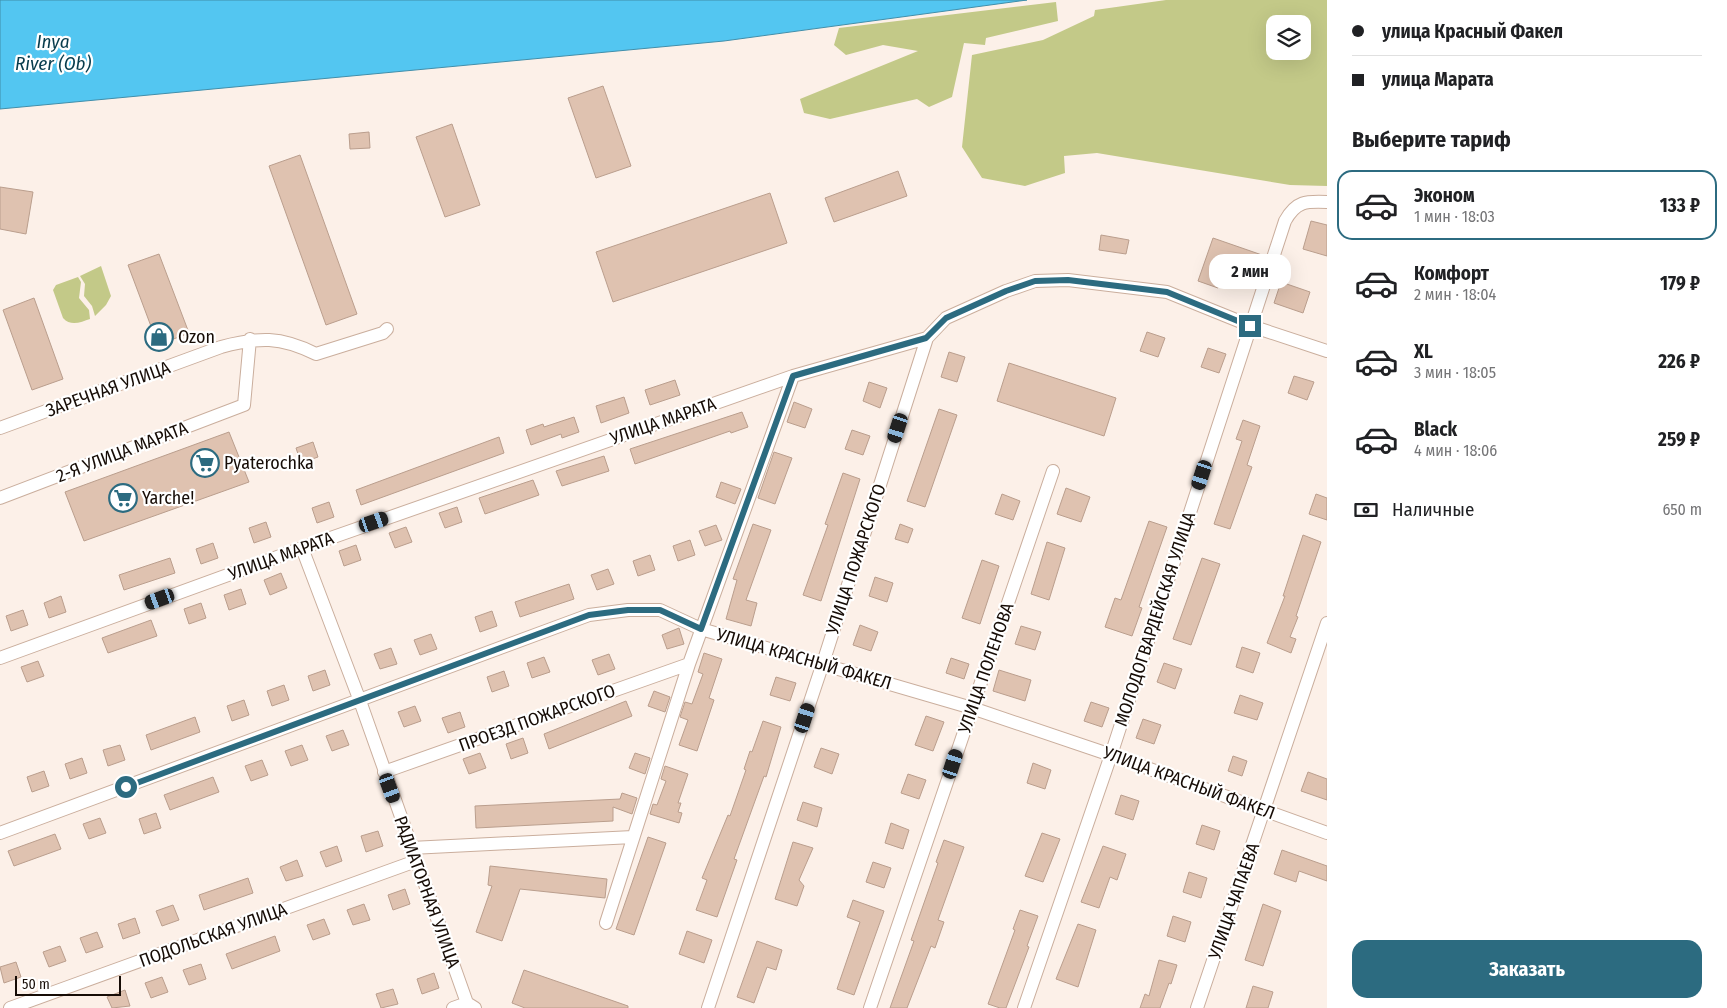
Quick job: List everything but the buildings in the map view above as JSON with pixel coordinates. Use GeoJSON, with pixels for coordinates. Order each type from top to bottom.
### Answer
{"type":"FeatureCollection","features":[{"type":"Feature","properties":{"kind":"street","name":"МОЛОДОГВАРДЕЙСКАЯ УЛИЦА"},"geometry":{"type":"LineString","coordinates":[[1024,1008],[1111,755],[1285,221],[1292,208],[1308,201],[1327,202]]}},
{"type":"Feature","properties":{"kind":"street","name":"УЛИЦА МАРАТА"},"geometry":{"type":"LineString","coordinates":[[0,658],[302,548],[793,376],[926,338],[946,318],[1006,291],[1035,281],[1068,280],[1167,292],[1250,326],[1327,351]]}},
{"type":"Feature","properties":{"kind":"street","name":"ЗАРЕЧНАЯ УЛИЦА"},"geometry":{"type":"LineString","coordinates":[[0,428],[221,347],[250,339],[268,338],[298,345],[316,354],[387,329]]}},
{"type":"Feature","properties":{"kind":"street","name":"УЛИЦА ПОЖАРСКОГО"},"geometry":{"type":"LineString","coordinates":[[708,1008],[823,663],[926,338]]}},
{"type":"Feature","properties":{"kind":"street","name":"2-Я УЛИЦА МАРАТА"},"geometry":{"type":"LineString","coordinates":[[0,498],[244,405],[250,339]]}},
{"type":"Feature","properties":{"kind":"street"},"geometry":{"type":"LineString","coordinates":[[606,923],[689,664],[793,376]]}},
{"type":"Feature","properties":{"kind":"street","name":"УЛИЦА ПОЛЕНОВА"},"geometry":{"type":"LineString","coordinates":[[870,1008],[1053,471]]}},
{"type":"Feature","properties":{"kind":"street","name":"РАДИАТОРНАЯ УЛИЦА"},"geometry":{"type":"LineString","coordinates":[[302,548],[360,701],[411,848],[471,1006]]}},
{"type":"Feature","properties":{"kind":"street","name":"УЛИЦА КРАСНЫЙ ФАКЕЛ"},"geometry":{"type":"LineString","coordinates":[[0,833],[589,615],[628,610],[660,610],[701,629],[823,663],[972,708],[1111,755],[1327,833]]}},
{"type":"Feature","properties":{"kind":"street","name":"УЛИЦА ЧАПАЕВА"},"geometry":{"type":"LineString","coordinates":[[1197,1008],[1327,623]]}},
{"type":"Feature","properties":{"kind":"street","name":"ПРОЕЗД ПОЖАРСКОГО"},"geometry":{"type":"LineString","coordinates":[[384,772],[689,664]]}},
{"type":"Feature","properties":{"kind":"street"},"geometry":{"type":"LineString","coordinates":[[411,848],[633,837]]}},
{"type":"Feature","properties":{"kind":"street","name":"ПОДОЛЬСКАЯ УЛИЦА"},"geometry":{"type":"LineString","coordinates":[[10,1008],[416,861]]}},
{"type":"Feature","properties":{"kind":"street"},"geometry":{"type":"LineString","coordinates":[[453,1008],[471,1006]]}},
{"type":"Feature","properties":{"kind":"green space"},"geometry":{"type":"Polygon","coordinates":[[[1166,0],[1327,0],[1327,186],[1290,185],[1097,153],[1064,156],[1065,173],[1025,186],[982,178],[962,147],[972,55],[1043,40],[1094,16],[1095,10],[1166,0]]]}},
{"type":"Feature","properties":{"kind":"green space"},"geometry":{"type":"Polygon","coordinates":[[[1056,2],[1058,21],[986,38],[985,45],[964,43],[952,97],[929,107],[917,99],[830,119],[804,113],[800,99],[918,51],[883,45],[846,55],[834,45],[839,28],[1056,2]]]}},
{"type":"Feature","properties":{"kind":"green space"},"geometry":{"type":"Polygon","coordinates":[[[101,266],[111,296],[106,305],[95,316],[92,306],[84,296],[85,284],[80,276],[101,266]]]}},
{"type":"Feature","properties":{"kind":"green space"},"geometry":{"type":"Polygon","coordinates":[[[78,277],[81,282],[79,298],[89,310],[90,319],[73,323],[63,318],[53,290],[56,285],[78,277]]]}},
{"type":"Feature","properties":{"kind":"water","name":"Inya River (Ob)"},"geometry":{"type":"Polygon","coordinates":[[[0,0],[1027,0],[724,41],[0,109],[0,0]]]}},
{"type":"Feature","properties":{"kind":"place","name":"Ozon"},"geometry":{"type":"Point","coordinates":[159,337]}},
{"type":"Feature","properties":{"kind":"place","name":"Pyaterochka"},"geometry":{"type":"Point","coordinates":[205,463]}},
{"type":"Feature","properties":{"kind":"place","name":"Yarche!"},"geometry":{"type":"Point","coordinates":[123,498]}},
{"type":"Feature","properties":{"kind":"route"},"geometry":{"type":"LineString","coordinates":[[126,787],[589,615],[628,610],[660,610],[701,629],[793,376],[926,338],[946,318],[1006,291],[1035,281],[1068,280],[1167,292],[1250,326]]}}]}
